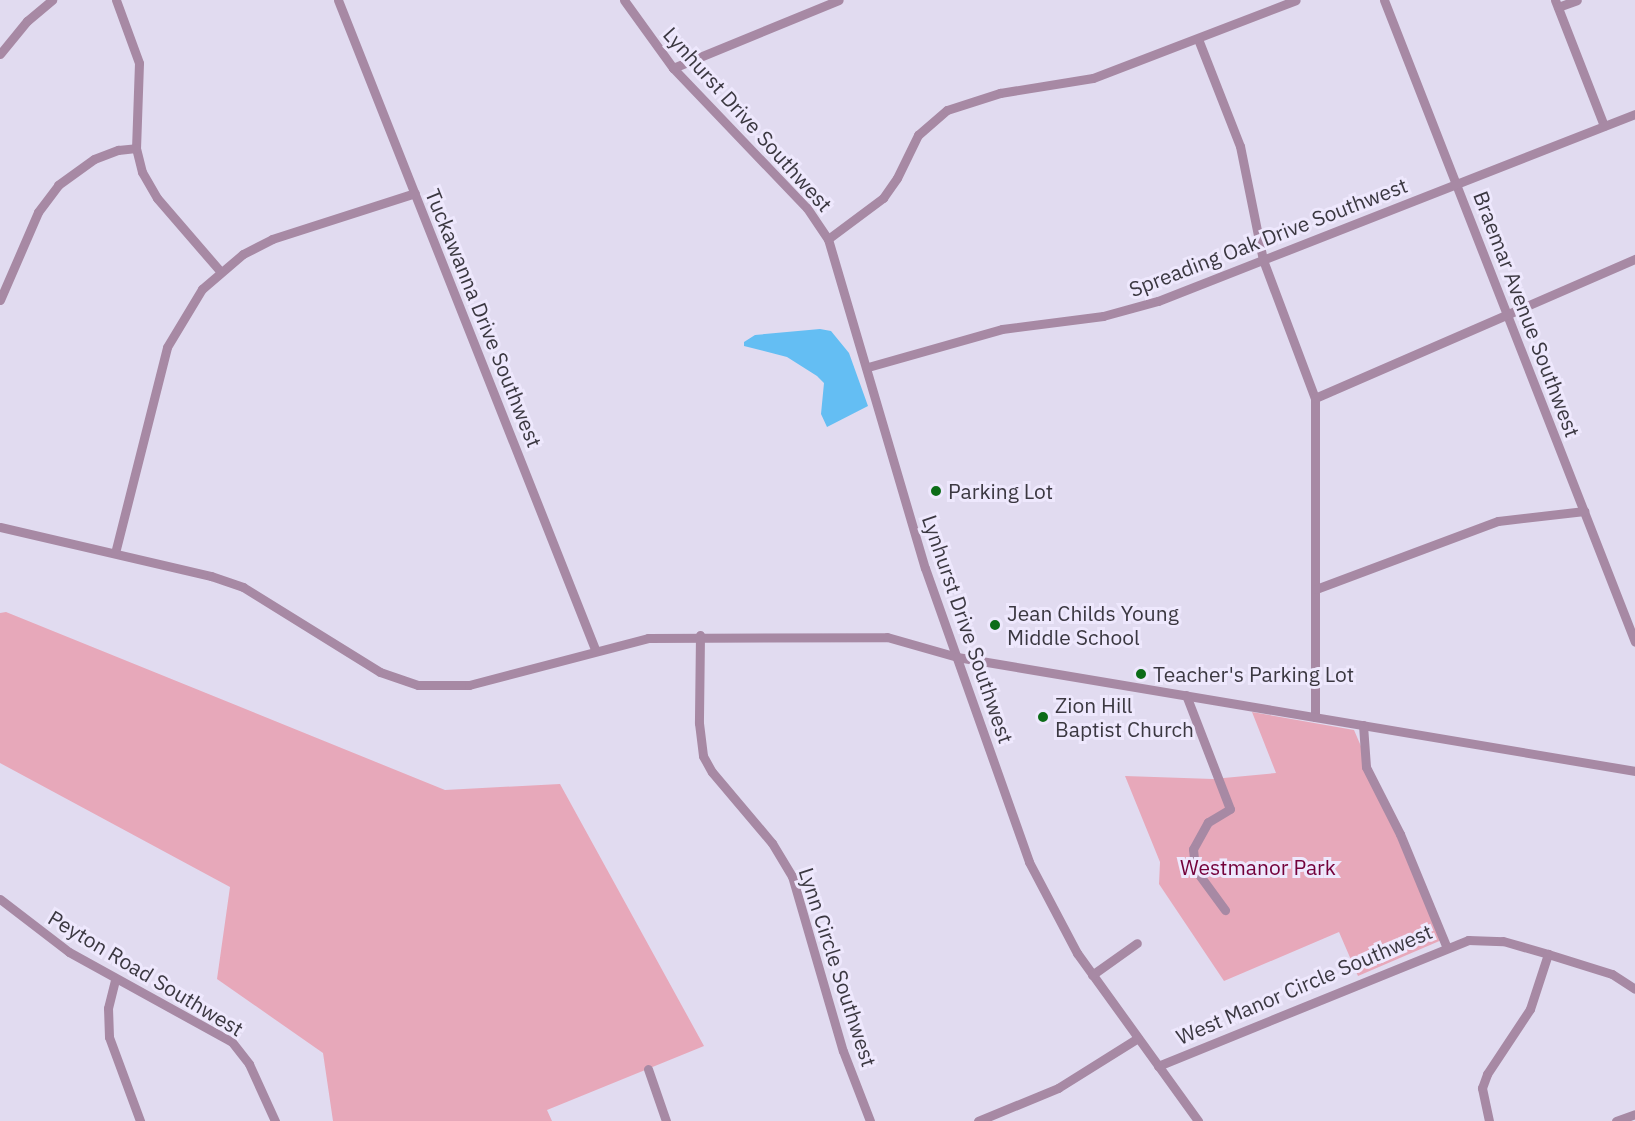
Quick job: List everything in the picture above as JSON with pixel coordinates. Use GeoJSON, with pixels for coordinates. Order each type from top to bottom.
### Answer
{"type":"FeatureCollection","features":[{"type":"Feature","properties":{"kind":"street"},"geometry":{"type":"LineString","coordinates":[[0,54],[27,21],[52,0]]}},
{"type":"Feature","properties":{"kind":"street"},"geometry":{"type":"LineString","coordinates":[[116,0],[139,63],[135,148],[142,172],[157,198],[220,271]]}},
{"type":"Feature","properties":{"kind":"street","name":"Tuckawanna Drive Southwest"},"geometry":{"type":"LineString","coordinates":[[338,0],[596,649]]}},
{"type":"Feature","properties":{"kind":"street","name":"Lynhurst Drive Southwest"},"geometry":{"type":"LineString","coordinates":[[624,0],[673,68],[807,207],[828,239],[868,367],[925,568],[1029,862],[1059,924],[1092,975],[1198,1121]]}},
{"type":"Feature","properties":{"kind":"street"},"geometry":{"type":"LineString","coordinates":[[673,68],[839,0]]}},
{"type":"Feature","properties":{"kind":"street"},"geometry":{"type":"LineString","coordinates":[[828,239],[883,198],[897,178],[918,135],[947,110],[1000,93],[1093,78],[1296,0]]}},
{"type":"Feature","properties":{"kind":"street","name":"Braemar Avenue Southwest"},"geometry":{"type":"LineString","coordinates":[[1384,0],[1635,642]]}},
{"type":"Feature","properties":{"kind":"street"},"geometry":{"type":"LineString","coordinates":[[1577,0],[1557,4],[1604,126]]}},
{"type":"Feature","properties":{"kind":"street"},"geometry":{"type":"LineString","coordinates":[[1198,39],[1240,146],[1263,260],[1315,398],[1315,717]]}},
{"type":"Feature","properties":{"kind":"street","name":"Spreading Oak Drive Southwest"},"geometry":{"type":"LineString","coordinates":[[868,367],[1002,329],[1132,310],[1635,114]]}},
{"type":"Feature","properties":{"kind":"street"},"geometry":{"type":"LineString","coordinates":[[0,300],[38,213],[58,185],[94,159],[135,148]]}},
{"type":"Feature","properties":{"kind":"street"},"geometry":{"type":"LineString","coordinates":[[115,553],[167,347],[188,307],[220,271],[272,239],[415,193]]}},
{"type":"Feature","properties":{"kind":"street"},"geometry":{"type":"LineString","coordinates":[[1315,398],[1635,259]]}},
{"type":"Feature","properties":{"kind":"street"},"geometry":{"type":"LineString","coordinates":[[1316,589],[1498,521],[1584,511]]}},
{"type":"Feature","properties":{"kind":"street"},"geometry":{"type":"LineString","coordinates":[[0,527],[115,553],[243,587],[380,672],[418,686],[469,685],[596,649],[648,638],[700,635],[887,637],[957,657],[1635,771]]}},
{"type":"Feature","properties":{"kind":"street","name":"Lynn Circle Southwest"},"geometry":{"type":"LineString","coordinates":[[700,635],[699,723],[703,756],[772,843],[792,876],[843,1051],[870,1121]]}},
{"type":"Feature","properties":{"kind":"street"},"geometry":{"type":"LineString","coordinates":[[1186,695],[1230,808],[1208,822],[1193,849],[1195,869],[1225,910]]}},
{"type":"Feature","properties":{"kind":"street","name":"West Manor Circle Southwest"},"geometry":{"type":"LineString","coordinates":[[1158,1066],[1447,948],[1400,834],[1366,767],[1363,725]]}},
{"type":"Feature","properties":{"kind":"street","name":"Peyton Road Southwest"},"geometry":{"type":"LineString","coordinates":[[0,900],[69,952],[115,980],[232,1042],[249,1064],[274,1121]]}},
{"type":"Feature","properties":{"kind":"street"},"geometry":{"type":"LineString","coordinates":[[1447,948],[1489,939],[1612,974],[1635,989]]}},
{"type":"Feature","properties":{"kind":"street"},"geometry":{"type":"LineString","coordinates":[[1092,975],[1137,943]]}},
{"type":"Feature","properties":{"kind":"street"},"geometry":{"type":"LineString","coordinates":[[1489,1121],[1483,1101],[1485,1081],[1530,1009],[1548,954]]}},
{"type":"Feature","properties":{"kind":"street"},"geometry":{"type":"LineString","coordinates":[[115,980],[108,1008],[109,1037],[140,1121]]}},
{"type":"Feature","properties":{"kind":"street"},"geometry":{"type":"LineString","coordinates":[[978,1121],[1058,1088],[1138,1038]]}},
{"type":"Feature","properties":{"kind":"street"},"geometry":{"type":"LineString","coordinates":[[648,1069],[666,1121]]}},
{"type":"Feature","properties":{"kind":"street"},"geometry":{"type":"LineString","coordinates":[[1616,1121],[1635,1114]]}},
{"type":"Feature","properties":{"kind":"green space"},"geometry":{"type":"Polygon","coordinates":[[[6,612],[445,790],[560,784],[704,1046],[547,1110],[552,1121],[333,1121],[323,1053],[217,979],[230,887],[0,763],[0,613],[6,612]]]}},
{"type":"Feature","properties":{"kind":"green space","name":"Westmanor Park"},"geometry":{"type":"Polygon","coordinates":[[[1252,712],[1354,730],[1444,939],[1358,976],[1339,932],[1224,981],[1159,884],[1160,862],[1125,776],[1213,779],[1276,773],[1252,712]]]}},
{"type":"Feature","properties":{"kind":"water"},"geometry":{"type":"Polygon","coordinates":[[[820,329],[831,331],[849,353],[868,406],[827,427],[821,414],[824,383],[817,376],[787,357],[744,346],[744,342],[755,335],[820,329]]]}},
{"type":"Feature","properties":{"kind":"place","name":"Parking Lot"},"geometry":{"type":"Point","coordinates":[936,491]}},
{"type":"Feature","properties":{"kind":"place","name":"Jean Childs Young Middle School"},"geometry":{"type":"Point","coordinates":[995,625]}},
{"type":"Feature","properties":{"kind":"place","name":"Teacher's Parking Lot"},"geometry":{"type":"Point","coordinates":[1141,674]}},
{"type":"Feature","properties":{"kind":"place","name":"Zion Hill Baptist Church"},"geometry":{"type":"Point","coordinates":[1043,717]}}]}
